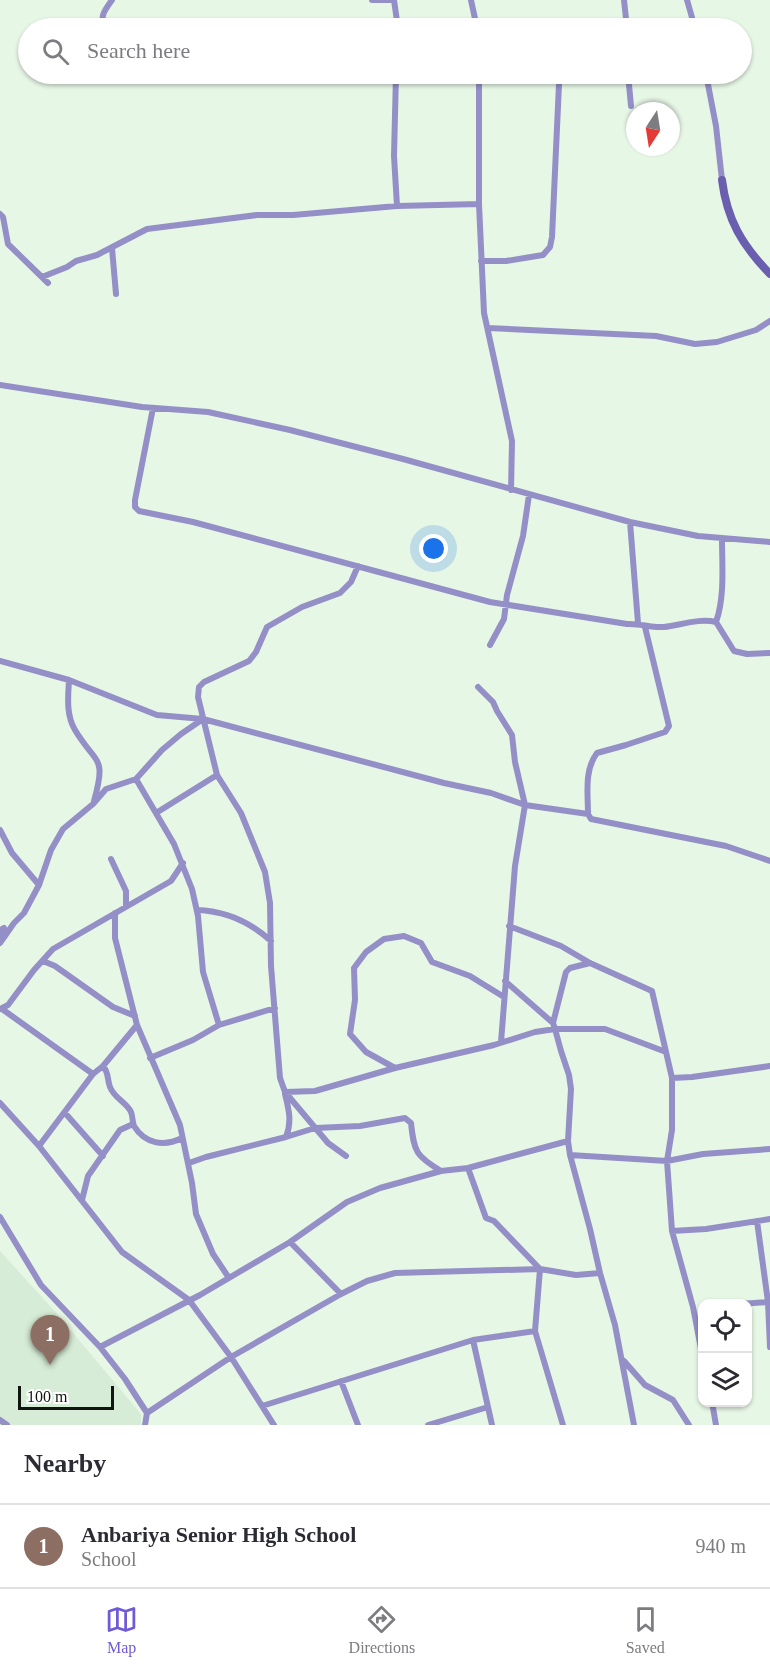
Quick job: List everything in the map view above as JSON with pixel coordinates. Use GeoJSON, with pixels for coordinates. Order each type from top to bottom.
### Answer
{"type":"FeatureCollection","features":[{"type":"Feature","properties":{"kind":"street"},"geometry":{"type":"LineString","coordinates":[[102,18],[112,0]]}},
{"type":"Feature","properties":{"kind":"street"},"geometry":{"type":"LineString","coordinates":[[372,0],[393,0],[396,18]]}},
{"type":"Feature","properties":{"kind":"street"},"geometry":{"type":"LineString","coordinates":[[471,0],[475,18]]}},
{"type":"Feature","properties":{"kind":"street"},"geometry":{"type":"LineString","coordinates":[[624,0],[626,18]]}},
{"type":"Feature","properties":{"kind":"street"},"geometry":{"type":"LineString","coordinates":[[687,0],[692,18]]}},
{"type":"Feature","properties":{"kind":"street"},"geometry":{"type":"LineString","coordinates":[[396,84],[394,156],[397,206]]}},
{"type":"Feature","properties":{"kind":"street"},"geometry":{"type":"LineString","coordinates":[[479,84],[479,204],[484,313],[512,441],[511,490]]}},
{"type":"Feature","properties":{"kind":"street"},"geometry":{"type":"LineString","coordinates":[[481,261],[506,261],[543,255],[550,247],[554,216],[559,84]]}},
{"type":"Feature","properties":{"kind":"street"},"geometry":{"type":"LineString","coordinates":[[629,84],[631,102]]}},
{"type":"Feature","properties":{"kind":"street"},"geometry":{"type":"LineString","coordinates":[[707,84],[719,142],[722,180],[728,213],[748,249],[770,274]]}},
{"type":"Feature","properties":{"kind":"street"},"geometry":{"type":"LineString","coordinates":[[42,277],[76,261],[97,255],[147,229],[257,215],[293,215],[397,206],[479,204]]}},
{"type":"Feature","properties":{"kind":"street"},"geometry":{"type":"LineString","coordinates":[[0,214],[3,217],[8,244],[48,283]]}},
{"type":"Feature","properties":{"kind":"street"},"geometry":{"type":"LineString","coordinates":[[0,243],[8,244]]}},
{"type":"Feature","properties":{"kind":"street"},"geometry":{"type":"LineString","coordinates":[[112,248],[116,294]]}},
{"type":"Feature","properties":{"kind":"street"},"geometry":{"type":"LineString","coordinates":[[488,328],[656,336],[695,344],[717,342],[737,336],[756,330],[770,321]]}},
{"type":"Feature","properties":{"kind":"street"},"geometry":{"type":"LineString","coordinates":[[0,385],[153,408],[208,412],[290,430],[630,522],[698,536],[770,542]]}},
{"type":"Feature","properties":{"kind":"street"},"geometry":{"type":"LineString","coordinates":[[153,408],[135,500],[135,507],[138,511],[193,522],[506,605],[627,624],[638,623],[645,627],[664,627],[701,621],[716,622]]}},
{"type":"Feature","properties":{"kind":"street"},"geometry":{"type":"LineString","coordinates":[[490,645],[504,619],[517,553],[523,536],[529,495]]}},
{"type":"Feature","properties":{"kind":"street"},"geometry":{"type":"LineString","coordinates":[[630,522],[638,623]]}},
{"type":"Feature","properties":{"kind":"street"},"geometry":{"type":"LineString","coordinates":[[716,622],[719,614],[722,577],[722,538]]}},
{"type":"Feature","properties":{"kind":"street"},"geometry":{"type":"LineString","coordinates":[[286,1137],[290,1127],[290,1113],[280,1078],[268,885],[261,858],[241,813],[217,775],[198,697],[199,687],[204,682],[249,661],[256,652],[267,627],[302,607],[340,593],[351,582],[358,566]]}},
{"type":"Feature","properties":{"kind":"street"},"geometry":{"type":"LineString","coordinates":[[716,622],[734,651],[747,654],[770,653]]}},
{"type":"Feature","properties":{"kind":"street"},"geometry":{"type":"LineString","coordinates":[[645,627],[669,726],[665,732],[626,746],[597,753],[591,761],[588,772],[588,814],[591,819],[726,846],[770,861]]}},
{"type":"Feature","properties":{"kind":"street"},"geometry":{"type":"LineString","coordinates":[[0,661],[69,680],[158,715],[203,719],[444,783],[491,793],[525,805],[588,814]]}},
{"type":"Feature","properties":{"kind":"street"},"geometry":{"type":"LineString","coordinates":[[69,680],[68,707],[74,729],[99,765],[100,777],[93,804]]}},
{"type":"Feature","properties":{"kind":"street"},"geometry":{"type":"LineString","coordinates":[[478,687],[494,702],[512,735],[515,762],[525,805],[519,833],[509,926],[501,1042]]}},
{"type":"Feature","properties":{"kind":"street"},"geometry":{"type":"LineString","coordinates":[[0,943],[24,913],[39,885],[51,850],[63,830],[93,804],[106,789],[136,779],[162,750],[203,719]]}},
{"type":"Feature","properties":{"kind":"street"},"geometry":{"type":"LineString","coordinates":[[156,813],[217,775]]}},
{"type":"Feature","properties":{"kind":"street"},"geometry":{"type":"LineString","coordinates":[[136,779],[183,863],[192,889],[197,910],[203,972],[219,1025]]}},
{"type":"Feature","properties":{"kind":"street"},"geometry":{"type":"LineString","coordinates":[[0,830],[12,853],[39,885]]}},
{"type":"Feature","properties":{"kind":"street"},"geometry":{"type":"LineString","coordinates":[[111,858],[126,891],[126,906]]}},
{"type":"Feature","properties":{"kind":"street"},"geometry":{"type":"LineString","coordinates":[[93,1074],[1,1009],[8,1005],[43,961],[59,945],[171,881],[183,863]]}},
{"type":"Feature","properties":{"kind":"street"},"geometry":{"type":"LineString","coordinates":[[197,910],[237,917],[259,930],[271,941]]}},
{"type":"Feature","properties":{"kind":"street"},"geometry":{"type":"LineString","coordinates":[[115,913],[114,938],[137,1025],[180,1125],[189,1163],[196,1214],[213,1254],[229,1278]]}},
{"type":"Feature","properties":{"kind":"street"},"geometry":{"type":"LineString","coordinates":[[509,926],[561,946],[590,963],[652,991],[672,1078],[672,1130],[667,1161],[672,1231],[693,1306],[702,1353]]}},
{"type":"Feature","properties":{"kind":"street"},"geometry":{"type":"LineString","coordinates":[[0,930],[4,928],[0,935]]}},
{"type":"Feature","properties":{"kind":"street"},"geometry":{"type":"LineString","coordinates":[[395,1068],[366,1052],[350,1034],[355,1000],[354,968],[366,952],[384,939],[404,936],[421,943],[432,962],[470,976],[504,997]]}},
{"type":"Feature","properties":{"kind":"street"},"geometry":{"type":"LineString","coordinates":[[43,961],[55,966],[113,1007],[135,1016]]}},
{"type":"Feature","properties":{"kind":"street"},"geometry":{"type":"LineString","coordinates":[[590,963],[570,968],[566,972],[554,1026],[570,1076],[568,1141],[570,1155],[615,1325],[634,1425]]}},
{"type":"Feature","properties":{"kind":"street"},"geometry":{"type":"LineString","coordinates":[[505,981],[554,1026]]}},
{"type":"Feature","properties":{"kind":"street"},"geometry":{"type":"LineString","coordinates":[[150,1058],[193,1040],[219,1025],[275,1008]]}},
{"type":"Feature","properties":{"kind":"street"},"geometry":{"type":"LineString","coordinates":[[39,1146],[93,1074],[103,1066],[137,1025]]}},
{"type":"Feature","properties":{"kind":"street"},"geometry":{"type":"LineString","coordinates":[[285,1092],[315,1091],[554,1026],[605,1029],[666,1052]]}},
{"type":"Feature","properties":{"kind":"street"},"geometry":{"type":"LineString","coordinates":[[103,1066],[107,1071],[109,1086],[131,1112],[133,1124],[141,1135],[155,1143],[166,1144],[182,1138]]}},
{"type":"Feature","properties":{"kind":"street"},"geometry":{"type":"LineString","coordinates":[[672,1078],[770,1066]]}},
{"type":"Feature","properties":{"kind":"street"},"geometry":{"type":"LineString","coordinates":[[285,1092],[327,1143],[346,1156]]}},
{"type":"Feature","properties":{"kind":"street"},"geometry":{"type":"LineString","coordinates":[[0,1103],[39,1146],[122,1252],[189,1300],[231,1357],[244,1381],[274,1425]]}},
{"type":"Feature","properties":{"kind":"street"},"geometry":{"type":"LineString","coordinates":[[65,1113],[104,1156]]}},
{"type":"Feature","properties":{"kind":"street"},"geometry":{"type":"LineString","coordinates":[[189,1163],[315,1128],[360,1126],[405,1118],[411,1123],[417,1154],[441,1171]]}},
{"type":"Feature","properties":{"kind":"street"},"geometry":{"type":"LineString","coordinates":[[82,1200],[88,1176],[120,1130],[133,1124]]}},
{"type":"Feature","properties":{"kind":"street"},"geometry":{"type":"LineString","coordinates":[[100,1347],[229,1278],[290,1242],[347,1202],[380,1188],[441,1171],[468,1168],[568,1141]]}},
{"type":"Feature","properties":{"kind":"street"},"geometry":{"type":"LineString","coordinates":[[570,1155],[667,1161],[703,1154],[770,1149]]}},
{"type":"Feature","properties":{"kind":"street"},"geometry":{"type":"LineString","coordinates":[[468,1168],[486,1218],[494,1221],[540,1269],[535,1331],[563,1425]]}},
{"type":"Feature","properties":{"kind":"street"},"geometry":{"type":"LineString","coordinates":[[0,1216],[40,1285],[100,1347],[125,1379],[147,1413],[145,1425]]}},
{"type":"Feature","properties":{"kind":"street"},"geometry":{"type":"LineString","coordinates":[[672,1231],[706,1229],[770,1219]]}},
{"type":"Feature","properties":{"kind":"street"},"geometry":{"type":"LineString","coordinates":[[757,1221],[769,1302],[770,1347]]}},
{"type":"Feature","properties":{"kind":"street"},"geometry":{"type":"LineString","coordinates":[[290,1242],[341,1293]]}},
{"type":"Feature","properties":{"kind":"street"},"geometry":{"type":"LineString","coordinates":[[147,1413],[231,1357],[341,1293],[367,1281],[395,1273],[540,1269],[576,1275],[600,1273]]}},
{"type":"Feature","properties":{"kind":"street"},"geometry":{"type":"LineString","coordinates":[[752,1303],[769,1302]]}},
{"type":"Feature","properties":{"kind":"street"},"geometry":{"type":"LineString","coordinates":[[693,1306],[698,1306]]}},
{"type":"Feature","properties":{"kind":"street"},"geometry":{"type":"LineString","coordinates":[[262,1406],[473,1340],[535,1331]]}},
{"type":"Feature","properties":{"kind":"street"},"geometry":{"type":"LineString","coordinates":[[473,1340],[492,1425]]}},
{"type":"Feature","properties":{"kind":"street"},"geometry":{"type":"LineString","coordinates":[[623,1361],[645,1385],[673,1400],[689,1425]]}},
{"type":"Feature","properties":{"kind":"street"},"geometry":{"type":"LineString","coordinates":[[340,1381],[358,1425]]}},
{"type":"Feature","properties":{"kind":"street"},"geometry":{"type":"LineString","coordinates":[[428,1425],[488,1407]]}},
{"type":"Feature","properties":{"kind":"street"},"geometry":{"type":"LineString","coordinates":[[713,1407],[716,1425]]}},
{"type":"Feature","properties":{"kind":"street"},"geometry":{"type":"LineString","coordinates":[[0,1420],[7,1425]]}},
{"type":"Feature","properties":{"kind":"shaded area"},"geometry":{"type":"Polygon","coordinates":[[[0,1251],[58,1315],[141,1414],[141,1425],[0,1425],[0,1251]]]}},
{"type":"Feature","properties":{"kind":"place","name":"Anbariya Senior High School"},"geometry":{"type":"Point","coordinates":[50,1365]}}]}
